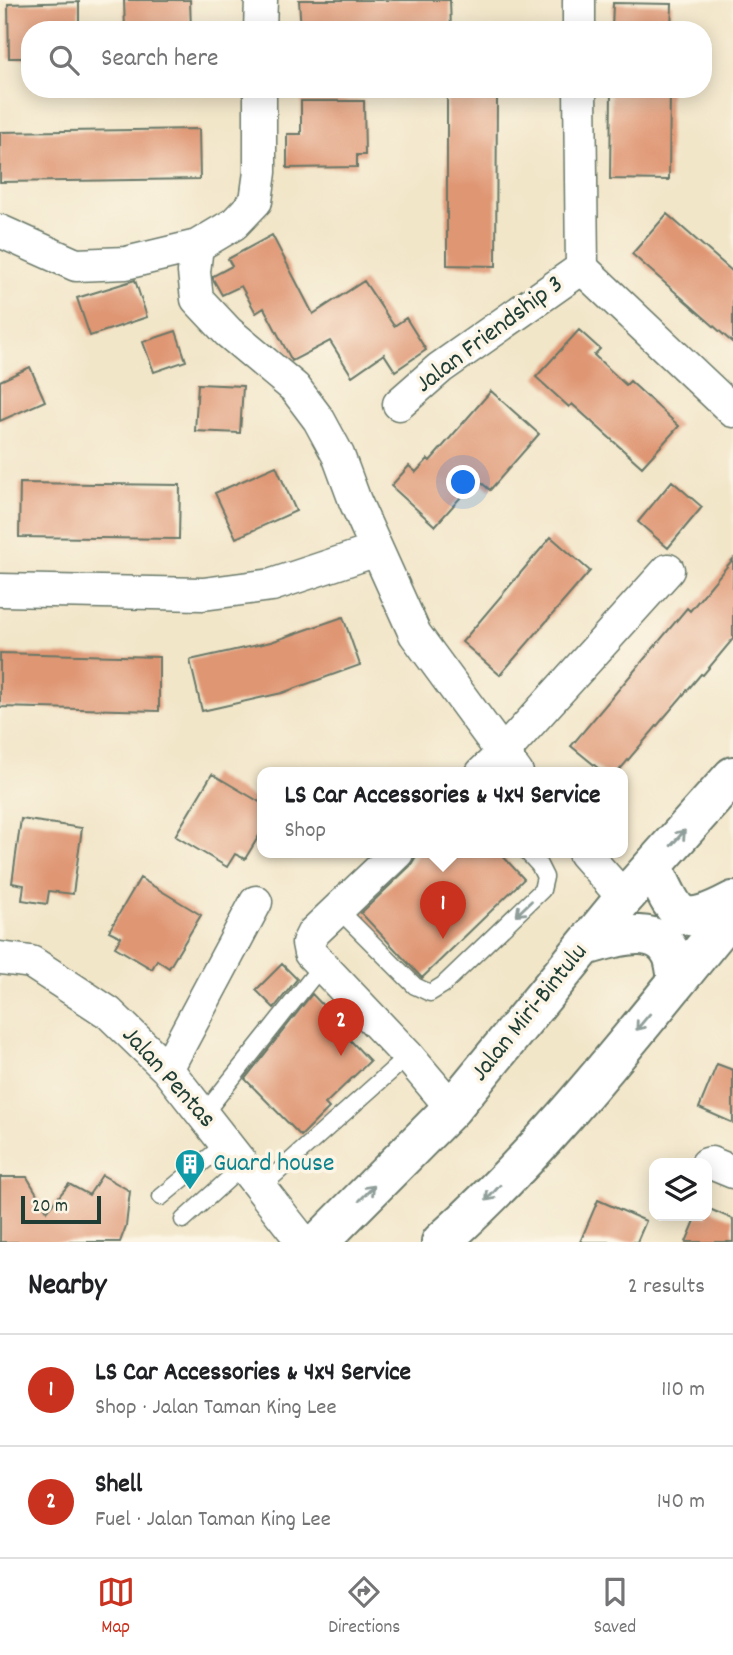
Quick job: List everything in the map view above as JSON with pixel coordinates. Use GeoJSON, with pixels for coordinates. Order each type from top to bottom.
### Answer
{"type":"FeatureCollection","features":[{"type":"Feature","properties":{"kind":"highway","name":"Jalan Miri-Bintulu"},"geometry":{"type":"LineString","coordinates":[[319,1242],[452,1108],[624,898],[733,776]]}},
{"type":"Feature","properties":{"kind":"highway"},"geometry":{"type":"LineString","coordinates":[[653,866],[674,908],[684,917],[707,915],[733,901]]}},
{"type":"Feature","properties":{"kind":"highway"},"geometry":{"type":"LineString","coordinates":[[441,1242],[481,1207],[575,1103],[733,913]]}},
{"type":"Feature","properties":{"kind":"highway"},"geometry":{"type":"LineString","coordinates":[[585,946],[624,936],[645,934],[663,944],[672,956],[677,980]]}},
{"type":"Feature","properties":{"kind":"street"},"geometry":{"type":"LineString","coordinates":[[260,21],[261,0]]}},
{"type":"Feature","properties":{"kind":"street"},"geometry":{"type":"LineString","coordinates":[[579,0],[579,21]]}},
{"type":"Feature","properties":{"kind":"street"},"geometry":{"type":"LineString","coordinates":[[0,231],[76,265],[126,263],[197,246],[234,224],[256,201],[260,172],[260,98]]}},
{"type":"Feature","properties":{"kind":"street","name":"Jalan Friendship 3"},"geometry":{"type":"LineString","coordinates":[[580,98],[582,268],[733,411]]}},
{"type":"Feature","properties":{"kind":"street"},"geometry":{"type":"LineString","coordinates":[[197,246],[194,272],[197,299],[228,332],[295,388],[319,420],[338,455],[415,634],[500,767],[668,570]]}},
{"type":"Feature","properties":{"kind":"street","name":"Jalan Friendship 3"},"geometry":{"type":"LineString","coordinates":[[399,404],[440,368],[582,268]]}},
{"type":"Feature","properties":{"kind":"street"},"geometry":{"type":"LineString","coordinates":[[0,590],[203,594],[272,584],[377,550]]}},
{"type":"Feature","properties":{"kind":"street"},"geometry":{"type":"LineString","coordinates":[[392,858],[313,933],[309,943],[310,953],[408,1056],[452,1108]]}},
{"type":"Feature","properties":{"kind":"street"},"geometry":{"type":"LineString","coordinates":[[588,858],[624,898]]}},
{"type":"Feature","properties":{"kind":"street"},"geometry":{"type":"LineString","coordinates":[[167,1069],[256,902]]}},
{"type":"Feature","properties":{"kind":"street","name":"Jalan Pentas"},"geometry":{"type":"LineString","coordinates":[[0,958],[31,962],[109,1013],[167,1069],[303,1242]]}},
{"type":"Feature","properties":{"kind":"street"},"geometry":{"type":"LineString","coordinates":[[712,1163],[733,1172]]}},
{"type":"Feature","properties":{"kind":"lane"},"geometry":{"type":"LineString","coordinates":[[338,909],[415,986],[430,993],[443,985],[542,890],[545,877],[532,858]]}},
{"type":"Feature","properties":{"kind":"lane"},"geometry":{"type":"LineString","coordinates":[[203,1115],[322,965]]}},
{"type":"Feature","properties":{"kind":"lane"},"geometry":{"type":"LineString","coordinates":[[183,1220],[243,1166],[408,1056]]}},
{"type":"Feature","properties":{"kind":"lane"},"geometry":{"type":"LineString","coordinates":[[161,1197],[243,1166]]}},
{"type":"Feature","properties":{"kind":"building"},"geometry":{"type":"Polygon","coordinates":[[[124,0],[190,0],[191,21],[125,21],[124,0]]]}},
{"type":"Feature","properties":{"kind":"building"},"geometry":{"type":"Polygon","coordinates":[[[299,0],[450,0],[451,21],[300,21],[299,0]]]}},
{"type":"Feature","properties":{"kind":"building"},"geometry":{"type":"Polygon","coordinates":[[[79,2],[79,21],[21,21],[21,58],[9,58],[8,4],[79,2]]]}},
{"type":"Feature","properties":{"kind":"building"},"geometry":{"type":"Polygon","coordinates":[[[613,3],[672,4],[671,21],[612,21],[613,3]]]}},
{"type":"Feature","properties":{"kind":"building"},"geometry":{"type":"Polygon","coordinates":[[[447,98],[497,98],[496,266],[447,265],[447,98]]]}},
{"type":"Feature","properties":{"kind":"building"},"geometry":{"type":"Polygon","coordinates":[[[611,98],[670,98],[669,180],[610,179],[611,98]]]}},
{"type":"Feature","properties":{"kind":"building"},"geometry":{"type":"Polygon","coordinates":[[[301,101],[364,101],[365,155],[357,155],[357,167],[287,168],[287,134],[301,134],[301,101]]]}},
{"type":"Feature","properties":{"kind":"building"},"geometry":{"type":"Polygon","coordinates":[[[199,129],[200,179],[0,182],[0,132],[199,129]]]}},
{"type":"Feature","properties":{"kind":"building"},"geometry":{"type":"Polygon","coordinates":[[[667,214],[733,272],[733,343],[632,254],[667,214]]]}},
{"type":"Feature","properties":{"kind":"building"},"geometry":{"type":"Polygon","coordinates":[[[272,235],[313,314],[364,281],[394,326],[406,318],[426,350],[395,371],[384,354],[352,376],[330,341],[292,361],[264,308],[256,313],[241,286],[222,295],[213,279],[213,276],[232,266],[228,259],[272,235]]]}},
{"type":"Feature","properties":{"kind":"building"},"geometry":{"type":"Polygon","coordinates":[[[135,280],[147,317],[90,336],[77,298],[135,280]]]}},
{"type":"Feature","properties":{"kind":"building"},"geometry":{"type":"Polygon","coordinates":[[[579,330],[600,349],[594,355],[626,385],[630,381],[679,426],[642,467],[572,404],[569,407],[536,377],[579,330]]]}},
{"type":"Feature","properties":{"kind":"building"},"geometry":{"type":"Polygon","coordinates":[[[176,331],[186,361],[154,372],[143,342],[176,331]]]}},
{"type":"Feature","properties":{"kind":"building"},"geometry":{"type":"Polygon","coordinates":[[[30,367],[45,401],[0,421],[0,381],[30,367]]]}},
{"type":"Feature","properties":{"kind":"building"},"geometry":{"type":"Polygon","coordinates":[[[198,384],[243,386],[240,433],[195,431],[198,384]]]}},
{"type":"Feature","properties":{"kind":"building"},"geometry":{"type":"Polygon","coordinates":[[[491,391],[539,434],[490,490],[477,479],[435,526],[391,486],[409,466],[416,472],[428,459],[430,461],[491,391]]]}},
{"type":"Feature","properties":{"kind":"building"},"geometry":{"type":"Polygon","coordinates":[[[276,466],[296,511],[236,538],[215,493],[276,466]]]}},
{"type":"Feature","properties":{"kind":"building"},"geometry":{"type":"Polygon","coordinates":[[[672,481],[702,507],[668,548],[638,522],[672,481]]]}},
{"type":"Feature","properties":{"kind":"building"},"geometry":{"type":"Polygon","coordinates":[[[20,483],[180,485],[179,539],[19,537],[20,483]]]}},
{"type":"Feature","properties":{"kind":"building"},"geometry":{"type":"Polygon","coordinates":[[[551,537],[590,571],[500,675],[462,642],[551,537]]]}},
{"type":"Feature","properties":{"kind":"building"},"geometry":{"type":"Polygon","coordinates":[[[733,559],[733,639],[622,767],[597,767],[571,746],[687,608],[690,611],[733,559]]]}},
{"type":"Feature","properties":{"kind":"building"},"geometry":{"type":"Polygon","coordinates":[[[343,617],[360,665],[282,693],[202,711],[190,660],[271,642],[343,617]]]}},
{"type":"Feature","properties":{"kind":"building"},"geometry":{"type":"Polygon","coordinates":[[[0,653],[159,657],[159,711],[0,707],[0,653]]]}},
{"type":"Feature","properties":{"kind":"building"},"geometry":{"type":"Polygon","coordinates":[[[212,774],[257,800],[257,839],[245,859],[235,854],[227,867],[175,836],[212,774]]]}},
{"type":"Feature","properties":{"kind":"building"},"geometry":{"type":"Polygon","coordinates":[[[21,819],[82,828],[73,894],[49,891],[47,904],[22,900],[24,885],[12,883],[21,819]]]}},
{"type":"Feature","properties":{"kind":"building"},"geometry":{"type":"Polygon","coordinates":[[[415,858],[505,858],[524,879],[422,978],[361,913],[415,858]]]}},
{"type":"Feature","properties":{"kind":"building"},"geometry":{"type":"Polygon","coordinates":[[[140,878],[201,915],[169,968],[157,960],[152,969],[115,947],[121,937],[109,931],[140,878]]]}},
{"type":"Feature","properties":{"kind":"building"},"geometry":{"type":"Polygon","coordinates":[[[282,964],[297,979],[274,1008],[256,990],[282,964]]]}},
{"type":"Feature","properties":{"kind":"building"},"geometry":{"type":"Polygon","coordinates":[[[312,994],[333,1016],[330,1019],[370,1061],[325,1104],[329,1108],[301,1136],[245,1079],[312,994]]]}},
{"type":"Feature","properties":{"kind":"building"},"geometry":{"type":"Polygon","coordinates":[[[717,1064],[733,1070],[733,1123],[699,1108],[717,1064]]]}},
{"type":"Feature","properties":{"kind":"building"},"geometry":{"type":"Polygon","coordinates":[[[102,1175],[130,1191],[126,1226],[120,1242],[0,1242],[0,1177],[27,1177],[47,1211],[69,1184],[89,1195],[102,1175]]]}},
{"type":"Feature","properties":{"kind":"building"},"geometry":{"type":"Polygon","coordinates":[[[598,1200],[646,1221],[637,1242],[580,1242],[598,1200]]]}},
{"type":"Feature","properties":{"kind":"building"},"geometry":{"type":"Polygon","coordinates":[[[712,1210],[733,1219],[733,1242],[686,1242],[695,1221],[712,1221],[712,1210]]]}},
{"type":"Feature","properties":{"kind":"place","name":"LS Car Accessories & 4x4 Service"},"geometry":{"type":"Point","coordinates":[443,939]}},
{"type":"Feature","properties":{"kind":"place","name":"Shell"},"geometry":{"type":"Point","coordinates":[341,1056]}},
{"type":"Feature","properties":{"kind":"place","name":"Guard house"},"geometry":{"type":"Point","coordinates":[190,1191]}}]}
